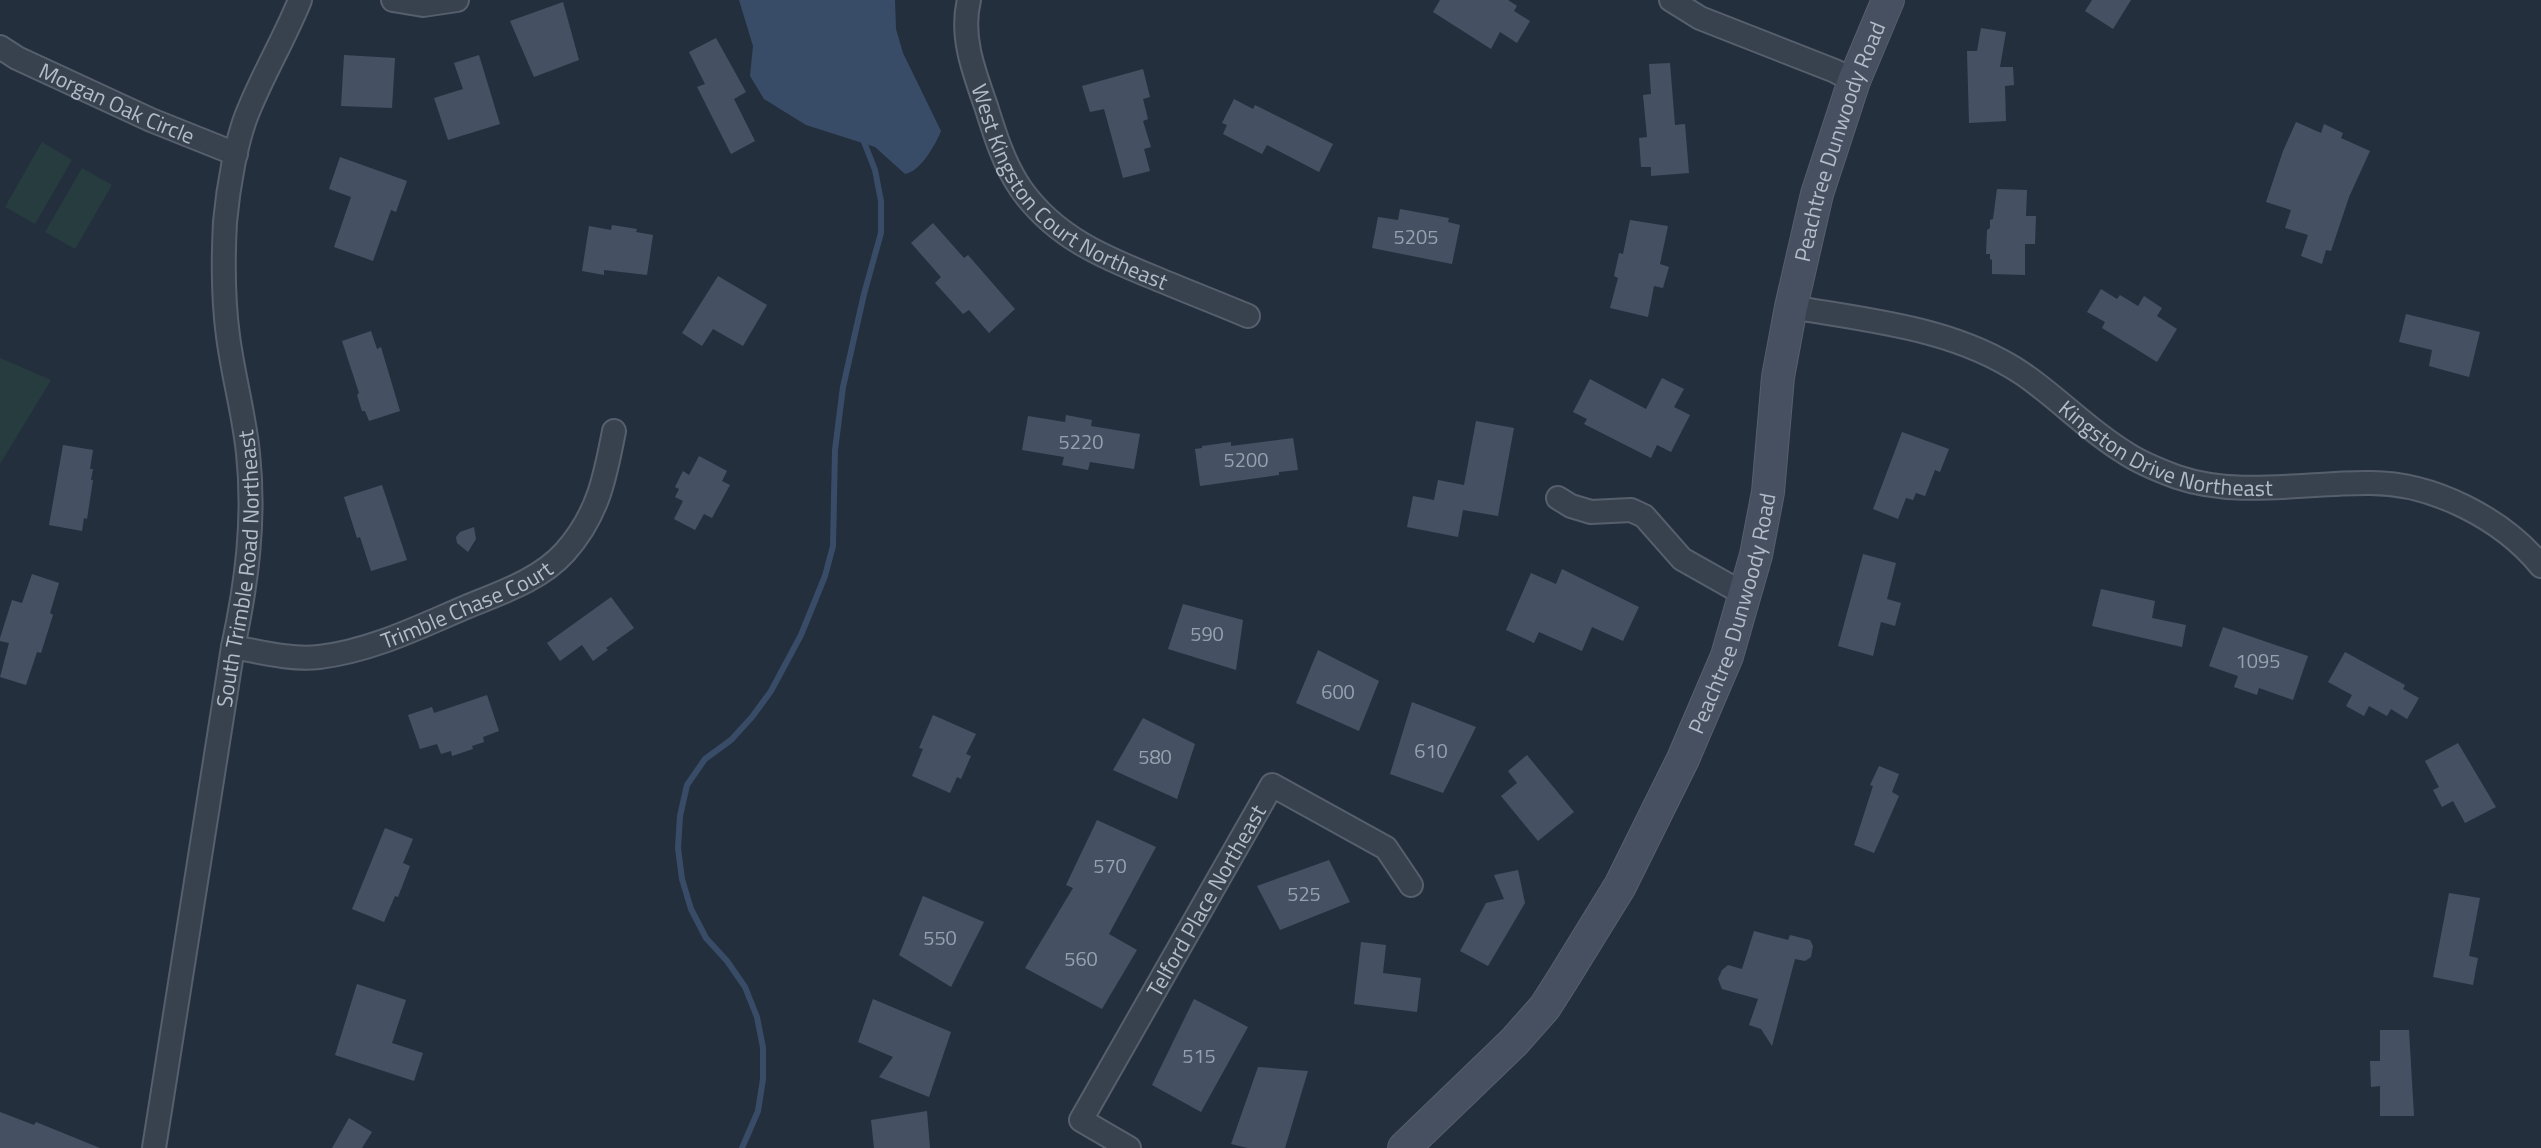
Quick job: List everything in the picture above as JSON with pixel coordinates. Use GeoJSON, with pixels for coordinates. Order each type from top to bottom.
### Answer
{"type":"FeatureCollection","features":[{"type":"Feature","properties":{"kind":"main road","name":"Peachtree Dunwoody Road"},"geometry":{"type":"LineString","coordinates":[[1404,1148],[1514,1042],[1545,1006],[1620,886],[1683,759],[1727,656],[1756,555],[1768,492],[1778,377],[1791,307],[1817,194],[1854,81],[1888,0]]}},
{"type":"Feature","properties":{"kind":"street","name":"South Trimble Road Northeast"},"geometry":{"type":"LineString","coordinates":[[154,1148],[233,647],[246,584],[251,518],[248,452],[228,334],[224,278],[225,221],[239,137],[249,108],[300,0]]}},
{"type":"Feature","properties":{"kind":"street"},"geometry":{"type":"LineString","coordinates":[[393,0],[423,5],[457,0]]}},
{"type":"Feature","properties":{"kind":"street","name":"West Kingston Court Northeast"},"geometry":{"type":"LineString","coordinates":[[969,0],[966,14],[968,48],[1003,157],[1021,189],[1045,218],[1071,239],[1097,254],[1248,316]]}},
{"type":"Feature","properties":{"kind":"street"},"geometry":{"type":"LineString","coordinates":[[1671,0],[1700,18],[1854,81]]}},
{"type":"Feature","properties":{"kind":"street","name":"Morgan Oak Circle"},"geometry":{"type":"LineString","coordinates":[[0,47],[17,58],[151,120],[236,154]]}},
{"type":"Feature","properties":{"kind":"street","name":"Kingston Drive Northeast"},"geometry":{"type":"LineString","coordinates":[[1791,307],[1924,331],[1975,347],[2023,374],[2123,452],[2150,467],[2178,477],[2231,486],[2373,483],[2407,487],[2440,497],[2475,513],[2508,534],[2541,566]]}},
{"type":"Feature","properties":{"kind":"street","name":"Trimble Chase Court"},"geometry":{"type":"LineString","coordinates":[[233,647],[292,658],[345,653],[399,636],[530,580],[564,554],[589,521],[602,489],[614,431]]}},
{"type":"Feature","properties":{"kind":"street"},"geometry":{"type":"LineString","coordinates":[[1558,498],[1571,506],[1591,512],[1631,510],[1644,516],[1682,559],[1744,594]]}},
{"type":"Feature","properties":{"kind":"street","name":"Telford Place Northeast"},"geometry":{"type":"LineString","coordinates":[[1129,1148],[1081,1120],[1272,785],[1386,848],[1411,885]]}},
{"type":"Feature","properties":{"kind":"green space"},"geometry":{"type":"Polygon","coordinates":[[[42,142],[72,160],[35,224],[5,207],[42,142]]]}},
{"type":"Feature","properties":{"kind":"green space"},"geometry":{"type":"Polygon","coordinates":[[[82,168],[112,185],[75,249],[45,232],[82,168]]]}},
{"type":"Feature","properties":{"kind":"green space"},"geometry":{"type":"Polygon","coordinates":[[[0,358],[51,380],[0,464],[0,358]]]}},
{"type":"Feature","properties":{"kind":"water"},"geometry":{"type":"Polygon","coordinates":[[[739,0],[895,0],[896,29],[903,53],[941,131],[922,163],[905,174],[875,147],[806,125],[764,99],[750,76],[753,46],[739,0]]]}},
{"type":"Feature","properties":{"kind":"building"},"geometry":{"type":"Polygon","coordinates":[[[1440,0],[1508,0],[1517,6],[1514,11],[1530,21],[1517,43],[1500,32],[1491,49],[1433,12],[1440,0]]]}},
{"type":"Feature","properties":{"kind":"building"},"geometry":{"type":"Polygon","coordinates":[[[2092,0],[2131,0],[2113,29],[2085,11],[2092,0]]]}},
{"type":"Feature","properties":{"kind":"building"},"geometry":{"type":"Polygon","coordinates":[[[563,2],[579,60],[534,77],[510,21],[563,2]]]}},
{"type":"Feature","properties":{"kind":"building"},"geometry":{"type":"Polygon","coordinates":[[[1981,28],[2006,32],[2000,67],[2013,67],[2014,85],[2005,86],[2006,121],[1969,123],[1967,51],[1977,51],[1981,28]]]}},
{"type":"Feature","properties":{"kind":"building"},"geometry":{"type":"Polygon","coordinates":[[[716,38],[746,92],[734,99],[755,141],[731,154],[697,87],[705,84],[689,52],[716,38]]]}},
{"type":"Feature","properties":{"kind":"building"},"geometry":{"type":"Polygon","coordinates":[[[344,55],[395,58],[392,108],[341,106],[344,55]]]}},
{"type":"Feature","properties":{"kind":"building"},"geometry":{"type":"Polygon","coordinates":[[[479,55],[500,124],[448,140],[434,98],[463,89],[454,63],[479,55]]]}},
{"type":"Feature","properties":{"kind":"building"},"geometry":{"type":"Polygon","coordinates":[[[1670,63],[1675,125],[1685,124],[1689,173],[1651,176],[1651,167],[1641,167],[1639,138],[1647,137],[1643,95],[1651,94],[1649,64],[1670,63]]]}},
{"type":"Feature","properties":{"kind":"building"},"geometry":{"type":"Polygon","coordinates":[[[1143,69],[1150,97],[1143,99],[1148,119],[1143,121],[1151,147],[1144,149],[1150,171],[1123,178],[1104,109],[1090,112],[1082,86],[1143,69]]]}},
{"type":"Feature","properties":{"kind":"building"},"geometry":{"type":"Polygon","coordinates":[[[1234,99],[1253,109],[1255,105],[1333,144],[1319,172],[1267,145],[1262,154],[1223,134],[1227,125],[1222,123],[1234,99]]]}},
{"type":"Feature","properties":{"kind":"building"},"geometry":{"type":"Polygon","coordinates":[[[2296,122],[2321,133],[2324,124],[2343,133],[2341,138],[2370,151],[2349,197],[2331,251],[2326,250],[2322,264],[2301,256],[2308,235],[2285,228],[2291,210],[2266,202],[2283,151],[2296,122]]]}},
{"type":"Feature","properties":{"kind":"building"},"geometry":{"type":"Polygon","coordinates":[[[340,157],[407,181],[396,212],[391,210],[373,261],[334,247],[351,197],[329,189],[340,157]]]}},
{"type":"Feature","properties":{"kind":"building"},"geometry":{"type":"Polygon","coordinates":[[[1997,189],[2027,190],[2026,216],[2036,216],[2035,244],[2025,244],[2025,275],[1992,274],[1992,260],[1990,254],[1986,254],[1987,230],[1990,228],[1990,220],[1993,219],[1997,189]]]}},
{"type":"Feature","properties":{"kind":"building"},"geometry":{"type":"Polygon","coordinates":[[[1400,209],[1449,218],[1448,222],[1460,225],[1452,264],[1372,248],[1378,217],[1398,220],[1400,209]]]}},
{"type":"Feature","properties":{"kind":"building"},"geometry":{"type":"Polygon","coordinates":[[[1630,220],[1668,226],[1660,264],[1669,267],[1663,288],[1654,286],[1648,317],[1610,308],[1618,278],[1614,276],[1619,253],[1623,254],[1630,220]]]}},
{"type":"Feature","properties":{"kind":"building"},"geometry":{"type":"Polygon","coordinates":[[[933,223],[964,258],[968,255],[1015,309],[989,333],[969,310],[963,314],[935,283],[941,277],[911,243],[933,223]]]}},
{"type":"Feature","properties":{"kind":"building"},"geometry":{"type":"Polygon","coordinates":[[[612,225],[637,229],[636,232],[653,235],[647,275],[604,270],[604,275],[582,271],[589,226],[611,230],[612,225]]]}},
{"type":"Feature","properties":{"kind":"building"},"geometry":{"type":"Polygon","coordinates":[[[718,276],[767,305],[743,346],[713,329],[702,346],[682,333],[718,276]]]}},
{"type":"Feature","properties":{"kind":"building"},"geometry":{"type":"Polygon","coordinates":[[[2101,289],[2117,299],[2120,295],[2138,306],[2144,296],[2162,308],[2157,316],[2177,329],[2157,362],[2102,328],[2105,322],[2087,312],[2101,289]]]}},
{"type":"Feature","properties":{"kind":"building"},"geometry":{"type":"Polygon","coordinates":[[[2406,314],[2480,332],[2469,377],[2429,366],[2432,350],[2399,342],[2406,314]]]}},
{"type":"Feature","properties":{"kind":"building"},"geometry":{"type":"Polygon","coordinates":[[[371,331],[377,349],[381,347],[400,411],[369,421],[365,411],[362,411],[357,395],[359,393],[342,341],[371,331]]]}},
{"type":"Feature","properties":{"kind":"building"},"geometry":{"type":"Polygon","coordinates":[[[1662,378],[1684,389],[1674,407],[1690,415],[1671,452],[1657,445],[1651,458],[1584,424],[1587,419],[1573,412],[1590,379],[1646,409],[1662,378]]]}},
{"type":"Feature","properties":{"kind":"building"},"geometry":{"type":"Polygon","coordinates":[[[1066,415],[1092,420],[1091,426],[1140,434],[1134,469],[1090,462],[1088,470],[1062,465],[1064,457],[1022,450],[1028,416],[1065,422],[1066,415]]]}},
{"type":"Feature","properties":{"kind":"building"},"geometry":{"type":"Polygon","coordinates":[[[1476,421],[1514,428],[1498,516],[1463,510],[1458,537],[1407,527],[1413,496],[1434,500],[1438,480],[1464,485],[1476,421]]]}},
{"type":"Feature","properties":{"kind":"building"},"geometry":{"type":"Polygon","coordinates":[[[1902,432],[1949,449],[1940,472],[1935,470],[1925,496],[1916,493],[1913,500],[1906,498],[1898,519],[1873,509],[1902,432]]]}},
{"type":"Feature","properties":{"kind":"building"},"geometry":{"type":"Polygon","coordinates":[[[1293,438],[1298,470],[1279,472],[1279,475],[1200,486],[1195,449],[1231,442],[1231,446],[1293,438]]]}},
{"type":"Feature","properties":{"kind":"building"},"geometry":{"type":"Polygon","coordinates":[[[63,445],[93,450],[90,469],[93,469],[91,480],[93,480],[87,519],[84,518],[82,531],[49,525],[63,445]]]}},
{"type":"Feature","properties":{"kind":"building"},"geometry":{"type":"Polygon","coordinates":[[[699,456],[727,471],[722,481],[730,485],[712,518],[704,514],[695,530],[674,519],[683,501],[675,497],[679,489],[675,487],[683,471],[689,475],[699,456]]]}},
{"type":"Feature","properties":{"kind":"building"},"geometry":{"type":"Polygon","coordinates":[[[382,485],[407,560],[371,571],[360,537],[357,538],[344,497],[382,485]]]}},
{"type":"Feature","properties":{"kind":"building"},"geometry":{"type":"Polygon","coordinates":[[[474,527],[476,539],[468,552],[457,543],[456,537],[460,532],[474,527]]]}},
{"type":"Feature","properties":{"kind":"building"},"geometry":{"type":"Polygon","coordinates":[[[1863,554],[1896,563],[1887,599],[1901,603],[1895,626],[1881,622],[1873,656],[1838,646],[1863,554]]]}},
{"type":"Feature","properties":{"kind":"building"},"geometry":{"type":"Polygon","coordinates":[[[1562,569],[1639,607],[1623,641],[1592,627],[1582,651],[1539,632],[1534,643],[1506,630],[1531,573],[1556,584],[1562,569]]]}},
{"type":"Feature","properties":{"kind":"building"},"geometry":{"type":"Polygon","coordinates":[[[32,574],[59,583],[50,613],[53,615],[41,653],[37,652],[26,685],[0,677],[9,643],[0,641],[0,638],[12,600],[22,603],[32,574]]]}},
{"type":"Feature","properties":{"kind":"building"},"geometry":{"type":"Polygon","coordinates":[[[2101,589],[2155,601],[2152,618],[2186,625],[2182,647],[2092,626],[2101,589]]]}},
{"type":"Feature","properties":{"kind":"building"},"geometry":{"type":"Polygon","coordinates":[[[611,597],[634,628],[606,648],[608,650],[593,661],[582,645],[560,661],[547,643],[611,597]]]}},
{"type":"Feature","properties":{"kind":"building"},"geometry":{"type":"Polygon","coordinates":[[[1183,604],[1243,620],[1236,670],[1168,649],[1183,604]]]}},
{"type":"Feature","properties":{"kind":"building"},"geometry":{"type":"Polygon","coordinates":[[[2223,627],[2308,656],[2293,700],[2259,688],[2257,695],[2234,687],[2238,676],[2209,666],[2223,627]]]}},
{"type":"Feature","properties":{"kind":"building"},"geometry":{"type":"Polygon","coordinates":[[[1318,650],[1379,681],[1359,731],[1296,703],[1318,650]]]}},
{"type":"Feature","properties":{"kind":"building"},"geometry":{"type":"Polygon","coordinates":[[[2345,652],[2405,685],[2403,689],[2419,698],[2407,719],[2391,709],[2387,716],[2369,706],[2364,716],[2346,706],[2352,695],[2328,682],[2345,652]]]}},
{"type":"Feature","properties":{"kind":"building"},"geometry":{"type":"Polygon","coordinates":[[[487,695],[499,731],[483,737],[484,742],[472,746],[473,749],[452,756],[451,751],[441,754],[437,744],[420,749],[408,715],[432,707],[434,713],[487,695]]]}},
{"type":"Feature","properties":{"kind":"building"},"geometry":{"type":"Polygon","coordinates":[[[1412,702],[1476,727],[1443,793],[1390,774],[1412,702]]]}},
{"type":"Feature","properties":{"kind":"building"},"geometry":{"type":"Polygon","coordinates":[[[933,715],[976,734],[966,754],[971,756],[961,779],[957,777],[950,793],[912,776],[923,749],[919,748],[933,715]]]}},
{"type":"Feature","properties":{"kind":"building"},"geometry":{"type":"Polygon","coordinates":[[[1143,718],[1195,744],[1177,799],[1113,770],[1143,718]]]}},
{"type":"Feature","properties":{"kind":"building"},"geometry":{"type":"Polygon","coordinates":[[[2458,743],[2496,807],[2465,823],[2453,801],[2442,807],[2433,790],[2439,787],[2425,761],[2458,743]]]}},
{"type":"Feature","properties":{"kind":"building"},"geometry":{"type":"Polygon","coordinates":[[[1527,755],[1574,812],[1538,841],[1501,796],[1517,783],[1508,771],[1527,755]]]}},
{"type":"Feature","properties":{"kind":"building"},"geometry":{"type":"Polygon","coordinates":[[[1879,766],[1899,774],[1892,792],[1899,796],[1874,853],[1854,845],[1873,786],[1870,785],[1879,766]]]}},
{"type":"Feature","properties":{"kind":"building"},"geometry":{"type":"Polygon","coordinates":[[[1097,820],[1156,847],[1109,934],[1137,950],[1102,1009],[1025,968],[1073,888],[1066,885],[1097,820]]]}},
{"type":"Feature","properties":{"kind":"building"},"geometry":{"type":"Polygon","coordinates":[[[385,828],[413,839],[403,863],[410,866],[398,897],[395,896],[384,922],[352,909],[385,828]]]}},
{"type":"Feature","properties":{"kind":"building"},"geometry":{"type":"Polygon","coordinates":[[[1329,860],[1350,902],[1280,930],[1257,886],[1329,860]]]}},
{"type":"Feature","properties":{"kind":"building"},"geometry":{"type":"Polygon","coordinates":[[[1518,870],[1525,903],[1488,966],[1460,951],[1486,903],[1504,899],[1494,875],[1518,870]]]}},
{"type":"Feature","properties":{"kind":"building"},"geometry":{"type":"Polygon","coordinates":[[[2449,893],[2480,898],[2469,956],[2478,958],[2473,985],[2433,977],[2449,893]]]}},
{"type":"Feature","properties":{"kind":"building"},"geometry":{"type":"Polygon","coordinates":[[[923,896],[984,922],[951,987],[899,955],[923,896]]]}},
{"type":"Feature","properties":{"kind":"building"},"geometry":{"type":"Polygon","coordinates":[[[1754,931],[1788,940],[1790,935],[1810,940],[1813,946],[1811,957],[1805,961],[1795,959],[1772,1046],[1761,1029],[1749,1025],[1758,999],[1722,989],[1718,979],[1722,970],[1728,965],[1742,969],[1754,931]]]}},
{"type":"Feature","properties":{"kind":"building"},"geometry":{"type":"Polygon","coordinates":[[[1361,942],[1386,945],[1383,973],[1421,978],[1417,1012],[1354,1004],[1361,942]]]}},
{"type":"Feature","properties":{"kind":"building"},"geometry":{"type":"Polygon","coordinates":[[[357,984],[406,1000],[392,1043],[423,1053],[414,1081],[335,1055],[357,984]]]}},
{"type":"Feature","properties":{"kind":"building"},"geometry":{"type":"Polygon","coordinates":[[[873,999],[951,1032],[929,1097],[879,1077],[893,1057],[858,1042],[873,999]]]}},
{"type":"Feature","properties":{"kind":"building"},"geometry":{"type":"Polygon","coordinates":[[[1194,999],[1248,1027],[1201,1112],[1152,1085],[1194,999]]]}},
{"type":"Feature","properties":{"kind":"building"},"geometry":{"type":"Polygon","coordinates":[[[2380,1030],[2409,1030],[2414,1116],[2380,1116],[2380,1086],[2371,1087],[2370,1061],[2380,1061],[2380,1030]]]}},
{"type":"Feature","properties":{"kind":"building"},"geometry":{"type":"Polygon","coordinates":[[[1258,1067],[1308,1071],[1285,1148],[1248,1148],[1231,1144],[1258,1067]]]}},
{"type":"Feature","properties":{"kind":"building"},"geometry":{"type":"Polygon","coordinates":[[[927,1111],[930,1148],[874,1148],[871,1120],[927,1111]]]}},
{"type":"Feature","properties":{"kind":"building"},"geometry":{"type":"Polygon","coordinates":[[[0,1112],[34,1125],[36,1122],[100,1148],[0,1148],[0,1112]]]}},
{"type":"Feature","properties":{"kind":"building"},"geometry":{"type":"Polygon","coordinates":[[[349,1118],[372,1132],[362,1148],[332,1148],[349,1118]]]}},
{"type":"Feature","properties":{"kind":"waterway"},"geometry":{"type":"LineString","coordinates":[[742,1148],[758,1111],[763,1079],[763,1048],[757,1017],[745,987],[727,961],[706,938],[691,909],[682,879],[678,848],[680,816],[687,785],[705,759],[731,740],[771,691],[801,635],[825,576],[833,546],[835,450],[843,387],[864,294],[881,233],[881,201],[875,170],[864,142]]}}]}
